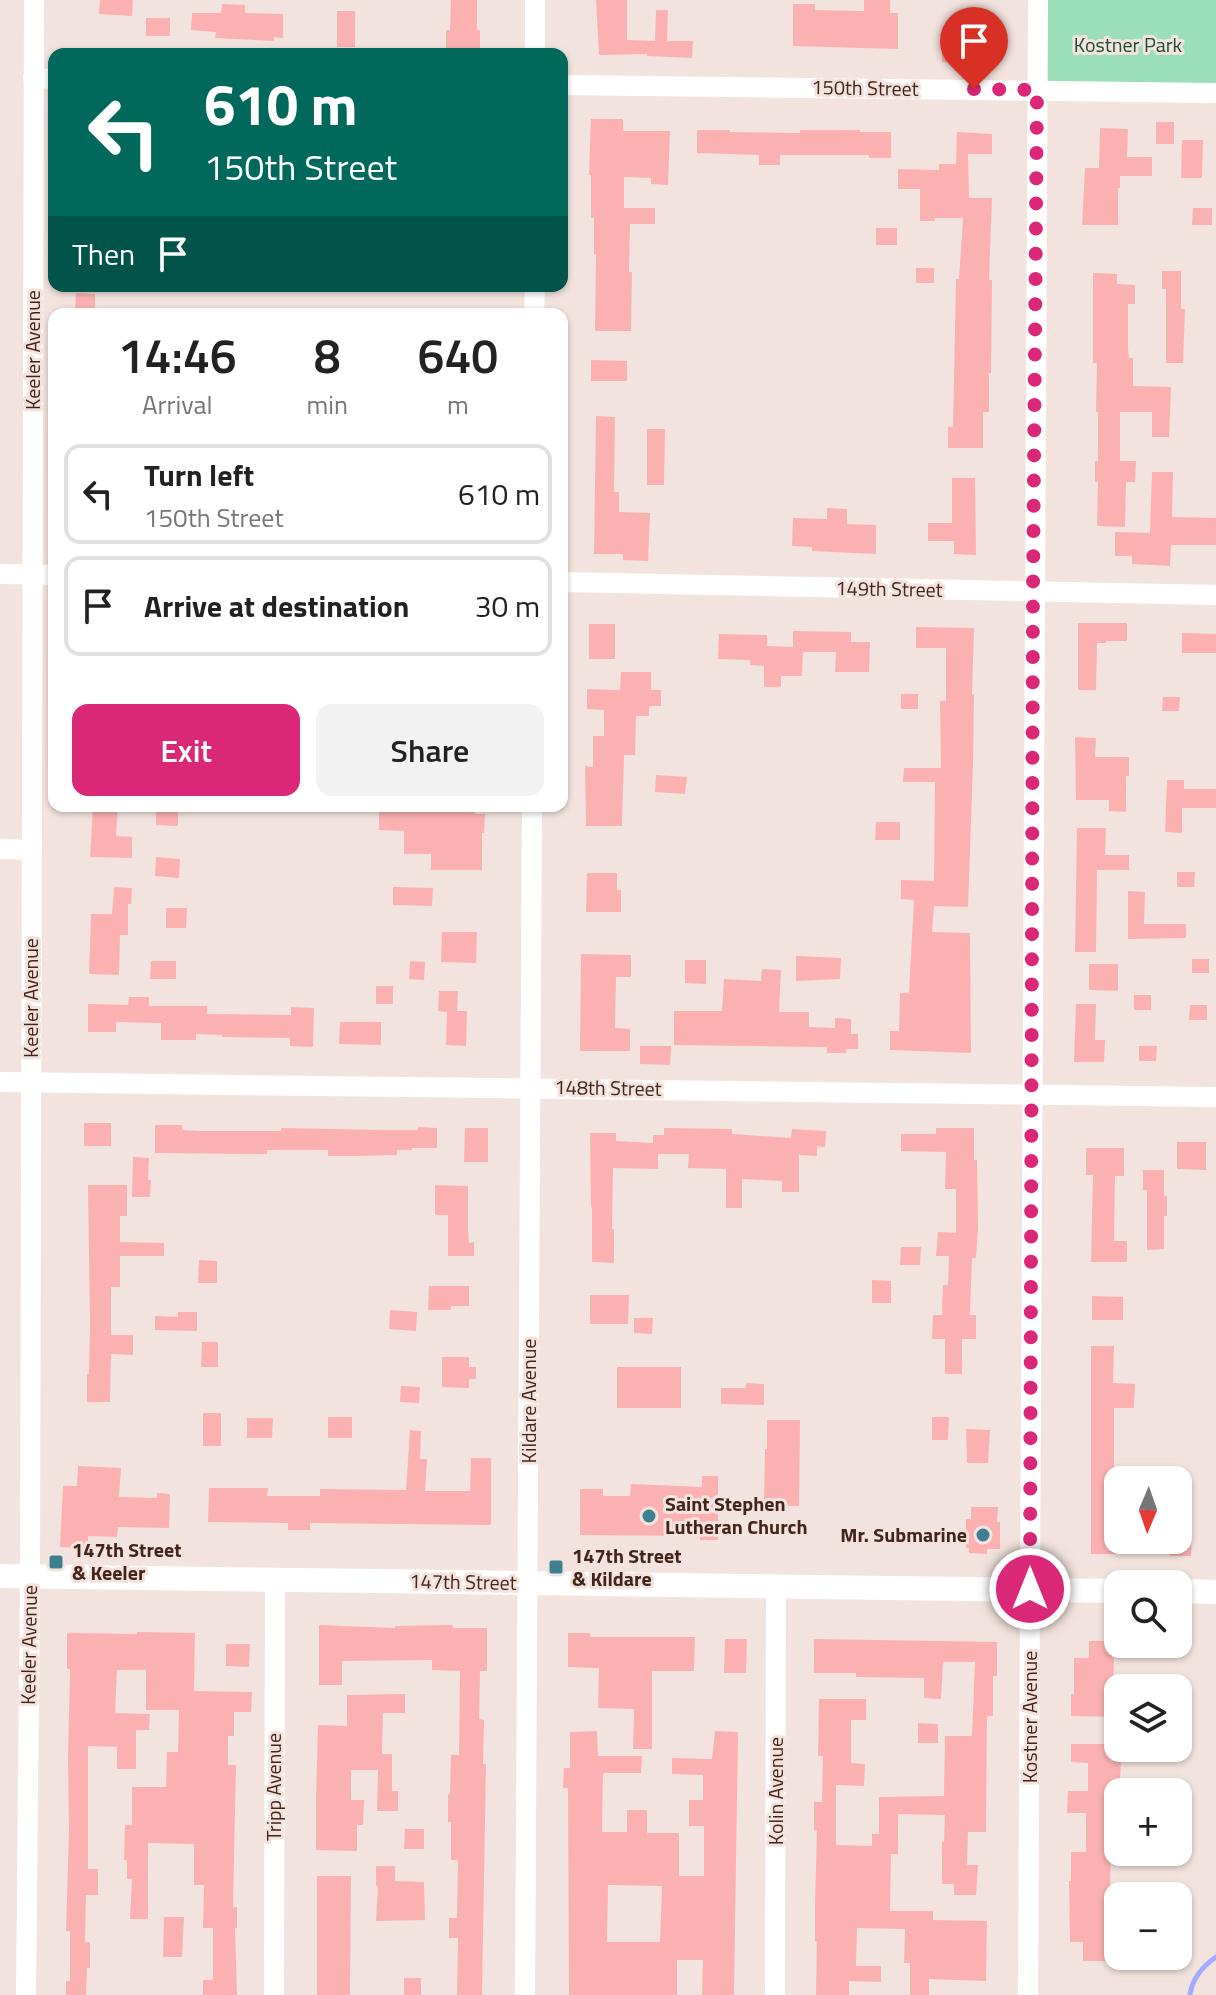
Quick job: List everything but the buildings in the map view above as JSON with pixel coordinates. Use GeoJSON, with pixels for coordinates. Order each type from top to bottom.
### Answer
{"type":"FeatureCollection","features":[{"type":"Feature","properties":{"kind":"main road","name":"147th Street"},"geometry":{"type":"LineString","coordinates":[[0,1576],[1104,1591]]}},
{"type":"Feature","properties":{"kind":"main road"},"geometry":{"type":"LineString","coordinates":[[1192,1591],[1216,1592]]}},
{"type":"Feature","properties":{"kind":"street","name":"Keeler Avenue"},"geometry":{"type":"LineString","coordinates":[[26,1995],[32,850],[44,575],[34,0]]}},
{"type":"Feature","properties":{"kind":"street"},"geometry":{"type":"LineString","coordinates":[[535,0],[535,48]]}},
{"type":"Feature","properties":{"kind":"street","name":"Kostner Avenue"},"geometry":{"type":"LineString","coordinates":[[1028,1995],[1038,0]]}},
{"type":"Feature","properties":{"kind":"street"},"geometry":{"type":"LineString","coordinates":[[33,78],[48,79]]}},
{"type":"Feature","properties":{"kind":"street","name":"150th Street"},"geometry":{"type":"LineString","coordinates":[[568,85],[1216,93]]}},
{"type":"Feature","properties":{"kind":"street"},"geometry":{"type":"LineString","coordinates":[[0,574],[44,575]]}},
{"type":"Feature","properties":{"kind":"street","name":"149th Street"},"geometry":{"type":"LineString","coordinates":[[568,582],[1216,595]]}},
{"type":"Feature","properties":{"kind":"street","name":"Kildare Avenue"},"geometry":{"type":"LineString","coordinates":[[525,1995],[532,812]]}},
{"type":"Feature","properties":{"kind":"street"},"geometry":{"type":"LineString","coordinates":[[0,849],[32,850]]}},
{"type":"Feature","properties":{"kind":"street","name":"148th Street"},"geometry":{"type":"LineString","coordinates":[[0,1082],[1216,1097]]}},
{"type":"Feature","properties":{"kind":"street","name":"Tripp Avenue"},"geometry":{"type":"LineString","coordinates":[[274,1995],[275,1580]]}},
{"type":"Feature","properties":{"kind":"street","name":"Kolin Avenue"},"geometry":{"type":"LineString","coordinates":[[775,1995],[776,1586]]}},
{"type":"Feature","properties":{"kind":"green space","name":"Kostner Park"},"geometry":{"type":"Polygon","coordinates":[[[1038,0],[1216,0],[1216,93],[1037,90],[1038,0]]]}},
{"type":"Feature","properties":{"kind":"waterway"},"geometry":{"type":"LineString","coordinates":[[1190,1995],[1199,1973],[1216,1957]]}},
{"type":"Feature","properties":{"kind":"place","name":"Saint Stephen Lutheran Church"},"geometry":{"type":"Point","coordinates":[649,1516]}},
{"type":"Feature","properties":{"kind":"place","name":"Mr. Submarine"},"geometry":{"type":"Point","coordinates":[983,1535]}},
{"type":"Feature","properties":{"kind":"place","name":"147th Street & Keeler"},"geometry":{"type":"Point","coordinates":[56,1562]}},
{"type":"Feature","properties":{"kind":"place","name":"147th Street & Kildare"},"geometry":{"type":"Point","coordinates":[556,1567]}},
{"type":"Feature","properties":{"kind":"route"},"geometry":{"type":"LineString","coordinates":[[974,89],[1037,90],[1030,1589]]}}]}
